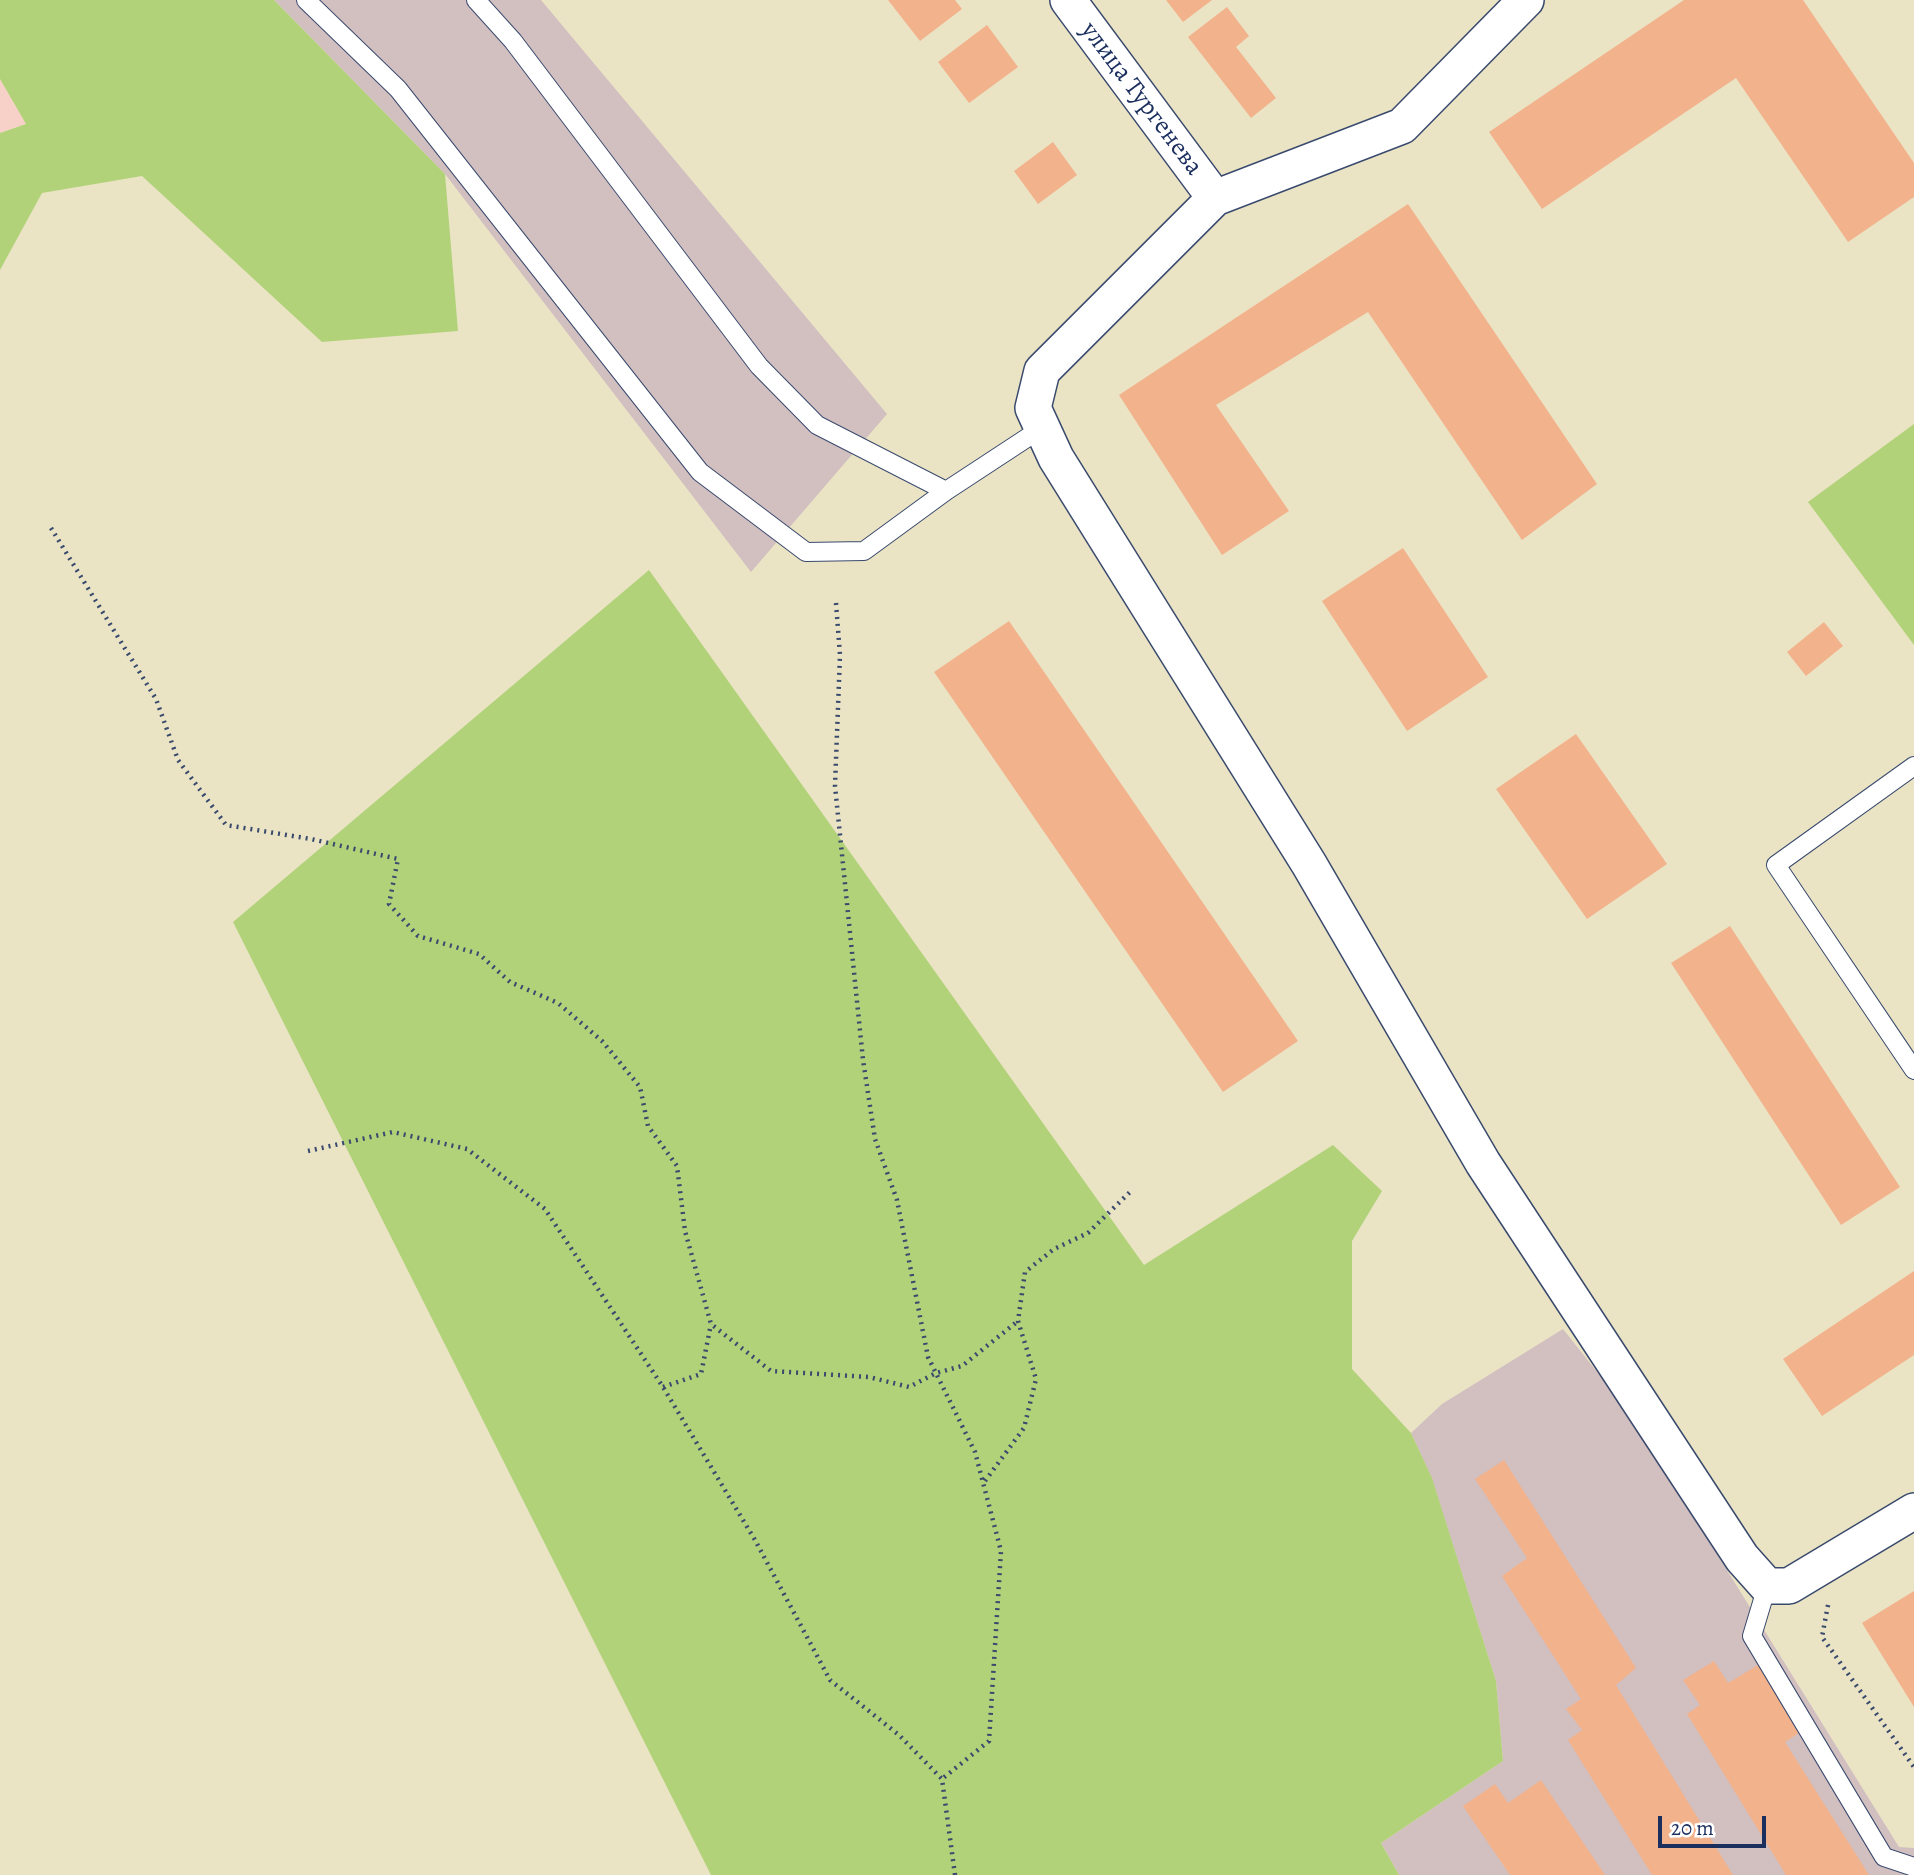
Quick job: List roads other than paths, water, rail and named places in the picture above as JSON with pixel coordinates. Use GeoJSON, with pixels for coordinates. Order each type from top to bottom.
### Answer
{"type":"FeatureCollection","features":[{"type":"Feature","properties":{"kind":"street","name":"улица Тургенева"},"geometry":{"type":"LineString","coordinates":[[1068,0],[1215,198]]}},
{"type":"Feature","properties":{"kind":"street"},"geometry":{"type":"LineString","coordinates":[[1526,0],[1402,126],[1215,198],[1042,371],[1032,408],[1056,458],[1309,863],[1483,1163],[1742,1558],[1767,1586],[1789,1586],[1914,1511]]}},
{"type":"Feature","properties":{"kind":"lane"},"geometry":{"type":"LineString","coordinates":[[306,0],[398,89],[700,472],[806,552],[864,551],[946,491],[1042,428]]}},
{"type":"Feature","properties":{"kind":"lane"},"geometry":{"type":"LineString","coordinates":[[476,0],[513,41],[759,366],[817,425],[946,491]]}},
{"type":"Feature","properties":{"kind":"lane"},"geometry":{"type":"LineString","coordinates":[[1914,765],[1776,865],[1914,1070]]}},
{"type":"Feature","properties":{"kind":"lane"},"geometry":{"type":"LineString","coordinates":[[1767,1586],[1752,1636],[1884,1857],[1914,1867]]}}]}
